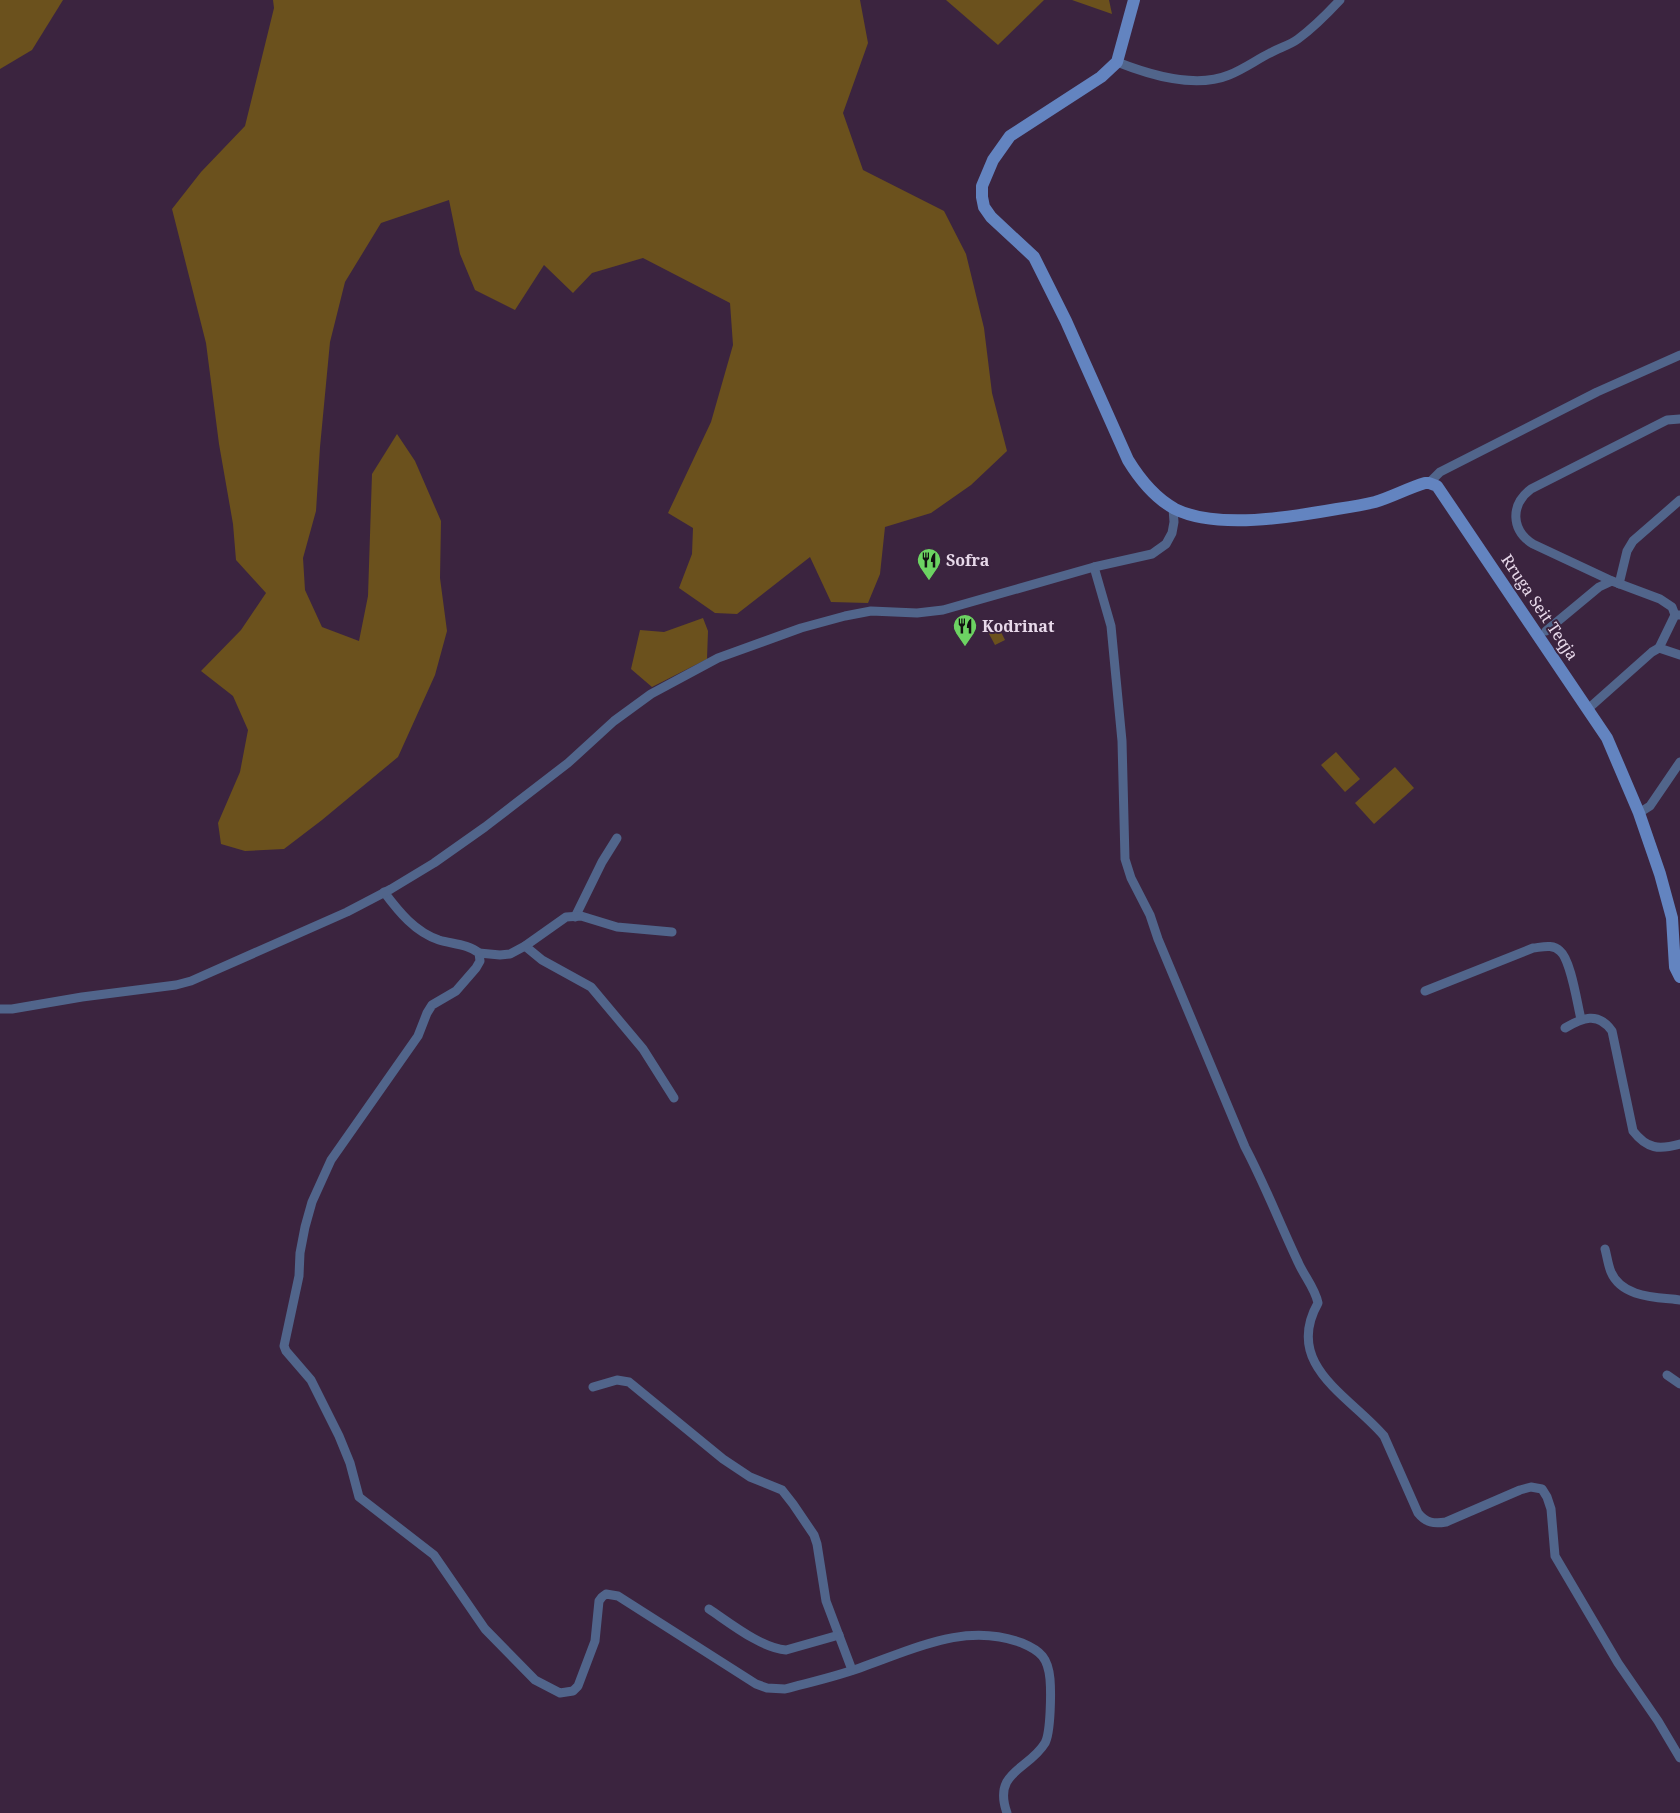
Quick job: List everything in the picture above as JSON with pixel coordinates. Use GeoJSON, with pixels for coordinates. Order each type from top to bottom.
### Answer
{"type":"FeatureCollection","features":[{"type":"Feature","properties":{"kind":"main road"},"geometry":{"type":"LineString","coordinates":[[1134,0],[1117,62],[1101,77],[1010,136],[987,169],[982,186],[984,207],[992,218],[1034,256],[1066,321],[1128,460],[1154,493],[1173,508],[1202,518],[1224,520],[1304,515],[1375,502],[1421,484],[1429,483]]}},
{"type":"Feature","properties":{"kind":"main road","name":"Rruga Seit Teqja"},"geometry":{"type":"LineString","coordinates":[[1429,483],[1440,490],[1608,738],[1639,813],[1665,891],[1672,918],[1675,967],[1680,977]]}},
{"type":"Feature","properties":{"kind":"street"},"geometry":{"type":"LineString","coordinates":[[1117,62],[1147,74],[1168,78],[1213,79],[1228,75],[1249,66],[1270,52],[1297,40],[1340,0]]}},
{"type":"Feature","properties":{"kind":"street"},"geometry":{"type":"LineString","coordinates":[[1429,483],[1440,472],[1588,396],[1680,355]]}},
{"type":"Feature","properties":{"kind":"street"},"geometry":{"type":"LineString","coordinates":[[1588,708],[1659,648],[1678,615],[1672,607],[1660,599],[1616,583],[1524,538],[1516,518],[1518,506],[1523,496],[1531,489],[1667,420],[1680,419]]}},
{"type":"Feature","properties":{"kind":"street"},"geometry":{"type":"LineString","coordinates":[[1616,583],[1627,551],[1633,541],[1680,500]]}},
{"type":"Feature","properties":{"kind":"street"},"geometry":{"type":"LineString","coordinates":[[0,1009],[12,1009],[82,997],[176,985],[191,981],[347,912],[434,862],[485,827],[568,763],[614,722],[651,694],[718,658],[801,628],[845,616],[871,611],[917,614],[943,610],[1094,567],[1141,558],[1161,549],[1166,544],[1172,533],[1174,522],[1173,508]]}},
{"type":"Feature","properties":{"kind":"street"},"geometry":{"type":"LineString","coordinates":[[1094,567],[1111,626],[1122,740],[1125,859],[1131,878],[1150,914],[1158,939],[1245,1147],[1262,1180],[1304,1277],[1316,1293],[1318,1303],[1311,1315],[1308,1330],[1309,1348],[1314,1362],[1323,1376],[1341,1396],[1384,1436],[1418,1513],[1424,1520],[1436,1524],[1446,1522],[1520,1490],[1531,1487],[1542,1489],[1551,1509],[1555,1556],[1618,1663],[1658,1721],[1680,1758]]}},
{"type":"Feature","properties":{"kind":"street"},"geometry":{"type":"LineString","coordinates":[[1546,631],[1599,587],[1616,583]]}},
{"type":"Feature","properties":{"kind":"street"},"geometry":{"type":"LineString","coordinates":[[1659,648],[1680,655]]}},
{"type":"Feature","properties":{"kind":"street"},"geometry":{"type":"LineString","coordinates":[[1639,813],[1650,806],[1680,762]]}},
{"type":"Feature","properties":{"kind":"street"},"geometry":{"type":"LineString","coordinates":[[575,917],[602,862],[617,838]]}},
{"type":"Feature","properties":{"kind":"street"},"geometry":{"type":"LineString","coordinates":[[384,892],[397,910],[423,933],[438,940],[474,949],[479,953],[510,954],[566,918],[581,916],[617,927],[672,932]]}},
{"type":"Feature","properties":{"kind":"street"},"geometry":{"type":"LineString","coordinates":[[525,946],[542,960],[592,987],[643,1049],[674,1098]]}},
{"type":"Feature","properties":{"kind":"street"},"geometry":{"type":"LineString","coordinates":[[1425,991],[1534,948],[1548,946],[1559,950],[1567,959],[1581,1019]]}},
{"type":"Feature","properties":{"kind":"street"},"geometry":{"type":"LineString","coordinates":[[479,953],[480,961],[476,968],[456,991],[432,1005],[418,1036],[332,1160],[312,1202],[305,1227],[300,1253],[299,1276],[284,1346],[286,1351],[311,1380],[339,1436],[350,1462],[359,1497],[434,1555],[485,1629],[535,1680],[560,1693],[573,1691],[582,1678],[595,1640],[599,1602],[602,1596],[606,1594],[618,1596],[725,1665],[756,1684],[767,1688],[785,1690],[852,1670],[909,1649],[960,1635],[986,1635],[1013,1640],[1030,1646],[1043,1655],[1049,1667],[1048,1732],[1045,1743],[1008,1778],[1004,1792],[1007,1813]]}},
{"type":"Feature","properties":{"kind":"street"},"geometry":{"type":"LineString","coordinates":[[1565,1028],[1581,1019],[1593,1018],[1606,1022],[1612,1031],[1634,1131],[1642,1142],[1654,1147],[1670,1147],[1680,1144]]}},
{"type":"Feature","properties":{"kind":"street"},"geometry":{"type":"LineString","coordinates":[[1605,1249],[1611,1272],[1618,1282],[1630,1291],[1640,1295],[1680,1300]]}},
{"type":"Feature","properties":{"kind":"street"},"geometry":{"type":"LineString","coordinates":[[1667,1375],[1680,1384]]}},
{"type":"Feature","properties":{"kind":"street"},"geometry":{"type":"LineString","coordinates":[[593,1386],[617,1380],[629,1382],[723,1459],[750,1477],[782,1490],[814,1535],[818,1546],[826,1602],[852,1670]]}},
{"type":"Feature","properties":{"kind":"street"},"geometry":{"type":"LineString","coordinates":[[709,1609],[777,1650],[786,1650],[839,1635]]}},
{"type":"Feature","properties":{"kind":"shaded area"},"geometry":{"type":"Polygon","coordinates":[[[0,0],[63,0],[32,50],[0,69],[0,0]]]}},
{"type":"Feature","properties":{"kind":"shaded area"},"geometry":{"type":"Polygon","coordinates":[[[273,0],[860,0],[868,43],[843,113],[863,170],[944,211],[966,254],[984,328],[992,393],[1007,451],[971,485],[931,513],[885,527],[880,574],[868,603],[831,602],[810,557],[737,614],[715,613],[679,588],[692,554],[693,528],[668,513],[711,422],[733,345],[730,303],[643,258],[592,273],[573,293],[544,265],[515,310],[475,290],[460,254],[449,200],[381,223],[345,282],[330,342],[316,511],[303,558],[305,590],[322,627],[359,641],[368,596],[372,474],[397,434],[415,461],[441,521],[440,578],[447,631],[435,675],[398,757],[284,849],[245,851],[221,844],[218,823],[240,772],[248,730],[233,696],[201,671],[241,630],[266,593],[236,560],[233,524],[219,444],[206,343],[172,209],[201,172],[245,126],[274,8],[273,0]]]}},
{"type":"Feature","properties":{"kind":"shaded area"},"geometry":{"type":"Polygon","coordinates":[[[946,0],[1044,0],[998,45],[946,0]]]}},
{"type":"Feature","properties":{"kind":"shaded area"},"geometry":{"type":"Polygon","coordinates":[[[1072,0],[1109,0],[1112,14],[1072,0]]]}},
{"type":"Feature","properties":{"kind":"shaded area"},"geometry":{"type":"Polygon","coordinates":[[[703,618],[708,631],[707,659],[652,687],[631,669],[640,630],[664,632],[703,618]]]}},
{"type":"Feature","properties":{"kind":"shaded area"},"geometry":{"type":"Polygon","coordinates":[[[998,626],[1005,640],[995,645],[988,632],[998,626]]]}},
{"type":"Feature","properties":{"kind":"shaded area"},"geometry":{"type":"Polygon","coordinates":[[[1336,752],[1360,779],[1345,792],[1321,765],[1336,752]]]}},
{"type":"Feature","properties":{"kind":"shaded area"},"geometry":{"type":"Polygon","coordinates":[[[1395,767],[1414,788],[1374,824],[1355,803],[1395,767]]]}},
{"type":"Feature","properties":{"kind":"place","name":"Sofra"},"geometry":{"type":"Point","coordinates":[929,581]}},
{"type":"Feature","properties":{"kind":"place","name":"Kodrinat"},"geometry":{"type":"Point","coordinates":[965,647]}}]}
